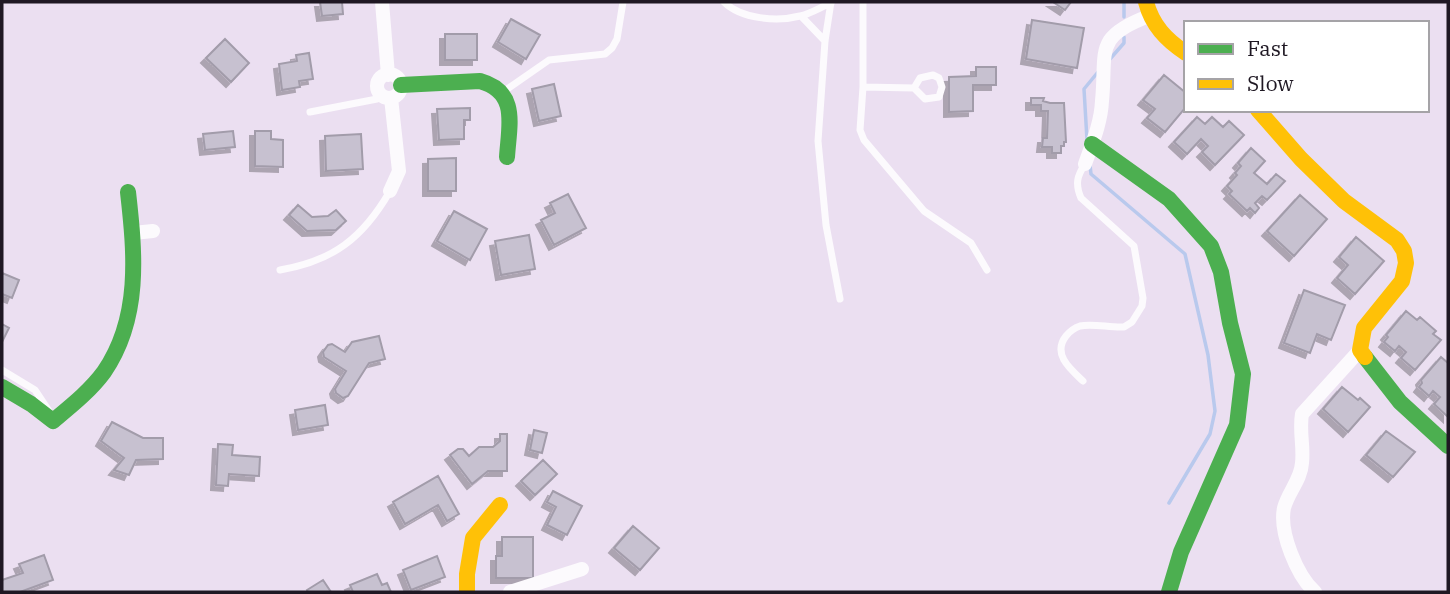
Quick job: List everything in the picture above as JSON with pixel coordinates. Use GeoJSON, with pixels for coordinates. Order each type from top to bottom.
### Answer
{"type":"FeatureCollection","features":[{"type":"Feature","properties":{"kind":"street"},"geometry":{"type":"LineString","coordinates":[[382,2],[399,93],[386,97]]}},
{"type":"Feature","properties":{"kind":"street"},"geometry":{"type":"LineString","coordinates":[[1085,164],[1102,102],[1103,54],[1107,43],[1118,30],[1147,9],[1161,33],[1184,51]]}},
{"type":"Feature","properties":{"kind":"street"},"geometry":{"type":"LineString","coordinates":[[390,191],[399,171],[386,97],[377,83],[382,76],[395,80],[491,82],[503,92],[509,106],[507,157]]}},
{"type":"Feature","properties":{"kind":"street"},"geometry":{"type":"LineString","coordinates":[[1260,112],[1343,201],[1397,240],[1404,251],[1406,263],[1402,281],[1364,328],[1360,350],[1302,414],[1300,428],[1303,464],[1283,510],[1284,528],[1300,575],[1315,592]]}},
{"type":"Feature","properties":{"kind":"street"},"geometry":{"type":"LineString","coordinates":[[1092,144],[1170,199],[1211,246],[1221,272],[1242,374],[1237,425],[1181,552],[1169,592]]}},
{"type":"Feature","properties":{"kind":"street"},"geometry":{"type":"LineString","coordinates":[[2,387],[53,421],[100,381],[115,354],[130,317],[135,278],[128,192]]}},
{"type":"Feature","properties":{"kind":"street"},"geometry":{"type":"LineString","coordinates":[[133,233],[153,231]]}},
{"type":"Feature","properties":{"kind":"street"},"geometry":{"type":"LineString","coordinates":[[1360,350],[1378,378],[1410,413],[1448,446]]}},
{"type":"Feature","properties":{"kind":"street"},"geometry":{"type":"LineString","coordinates":[[467,592],[473,538],[500,505]]}},
{"type":"Feature","properties":{"kind":"street"},"geometry":{"type":"LineString","coordinates":[[510,592],[582,569]]}},
{"type":"Feature","properties":{"kind":"lane"},"geometry":{"type":"LineString","coordinates":[[503,92],[549,60],[605,54],[617,39],[623,2]]}},
{"type":"Feature","properties":{"kind":"lane"},"geometry":{"type":"LineString","coordinates":[[724,2],[729,7],[757,17],[783,19],[801,16],[831,2]]}},
{"type":"Feature","properties":{"kind":"lane"},"geometry":{"type":"LineString","coordinates":[[831,2],[825,41],[818,141],[826,225],[840,299]]}},
{"type":"Feature","properties":{"kind":"lane"},"geometry":{"type":"LineString","coordinates":[[863,2],[860,130],[864,140],[923,211],[971,243],[987,270]]}},
{"type":"Feature","properties":{"kind":"lane"},"geometry":{"type":"LineString","coordinates":[[801,16],[825,41]]}},
{"type":"Feature","properties":{"kind":"lane"},"geometry":{"type":"LineString","coordinates":[[863,86],[914,88]]}},
{"type":"Feature","properties":{"kind":"lane"},"geometry":{"type":"LineString","coordinates":[[310,112],[386,97]]}},
{"type":"Feature","properties":{"kind":"lane"},"geometry":{"type":"LineString","coordinates":[[1083,381],[1065,363],[1061,354],[1061,344],[1068,334],[1083,326],[1124,327],[1139,314],[1143,298],[1134,247],[1081,198],[1077,190],[1076,181],[1085,164]]}},
{"type":"Feature","properties":{"kind":"lane"},"geometry":{"type":"LineString","coordinates":[[280,270],[308,265],[349,244],[375,217],[390,191]]}},
{"type":"Feature","properties":{"kind":"lane"},"geometry":{"type":"LineString","coordinates":[[2,370],[35,390],[43,399],[53,421]]}},
{"type":"Feature","properties":{"kind":"building"},"geometry":{"type":"Polygon","coordinates":[[[320,2],[342,2],[343,14],[322,16],[320,2]]]}},
{"type":"Feature","properties":{"kind":"building"},"geometry":{"type":"Polygon","coordinates":[[[1053,2],[1071,2],[1065,10],[1053,2]]]}},
{"type":"Feature","properties":{"kind":"building"},"geometry":{"type":"Polygon","coordinates":[[[511,19],[540,35],[526,59],[498,42],[511,19]]]}},
{"type":"Feature","properties":{"kind":"building"},"geometry":{"type":"Polygon","coordinates":[[[1032,20],[1084,28],[1077,68],[1026,59],[1032,20]]]}},
{"type":"Feature","properties":{"kind":"building"},"geometry":{"type":"Polygon","coordinates":[[[445,34],[477,34],[477,60],[445,60],[445,34]]]}},
{"type":"Feature","properties":{"kind":"building"},"geometry":{"type":"Polygon","coordinates":[[[225,39],[249,63],[231,82],[206,58],[225,39]]]}},
{"type":"Feature","properties":{"kind":"building"},"geometry":{"type":"Polygon","coordinates":[[[309,53],[313,79],[299,81],[300,87],[282,90],[279,64],[297,61],[296,55],[309,53]]]}},
{"type":"Feature","properties":{"kind":"building"},"geometry":{"type":"Polygon","coordinates":[[[976,67],[996,67],[996,85],[973,85],[973,111],[949,112],[949,77],[976,76],[976,67]]]}},
{"type":"Feature","properties":{"kind":"building"},"geometry":{"type":"Polygon","coordinates":[[[1164,75],[1184,91],[1184,109],[1165,132],[1147,118],[1155,109],[1143,100],[1164,75]]]}},
{"type":"Feature","properties":{"kind":"building"},"geometry":{"type":"Polygon","coordinates":[[[554,84],[561,116],[539,121],[532,89],[554,84]]]}},
{"type":"Feature","properties":{"kind":"building"},"geometry":{"type":"Polygon","coordinates":[[[1031,98],[1064,103],[1066,142],[1061,146],[1061,153],[1052,153],[1052,147],[1042,147],[1043,138],[1047,138],[1048,111],[1041,111],[1041,105],[1031,105],[1031,98]]]}},
{"type":"Feature","properties":{"kind":"building"},"geometry":{"type":"Polygon","coordinates":[[[470,108],[470,120],[464,120],[464,139],[439,140],[437,109],[470,108]]]}},
{"type":"Feature","properties":{"kind":"building"},"geometry":{"type":"Polygon","coordinates":[[[1197,117],[1205,124],[1212,117],[1223,127],[1229,121],[1244,135],[1215,165],[1202,152],[1208,146],[1201,139],[1187,154],[1174,142],[1197,117]]]}},
{"type":"Feature","properties":{"kind":"building"},"geometry":{"type":"Polygon","coordinates":[[[233,131],[235,147],[205,150],[203,134],[233,131]]]}},
{"type":"Feature","properties":{"kind":"building"},"geometry":{"type":"Polygon","coordinates":[[[255,131],[271,131],[271,139],[283,140],[283,167],[255,166],[255,131]]]}},
{"type":"Feature","properties":{"kind":"building"},"geometry":{"type":"Polygon","coordinates":[[[361,134],[363,169],[326,171],[325,136],[361,134]]]}},
{"type":"Feature","properties":{"kind":"building"},"geometry":{"type":"Polygon","coordinates":[[[1251,148],[1265,161],[1254,173],[1267,184],[1276,174],[1285,181],[1267,200],[1262,196],[1255,203],[1259,208],[1255,213],[1250,208],[1247,211],[1229,194],[1232,191],[1227,186],[1237,175],[1235,173],[1241,166],[1238,163],[1251,148]]]}},
{"type":"Feature","properties":{"kind":"building"},"geometry":{"type":"Polygon","coordinates":[[[456,158],[456,191],[428,191],[428,159],[456,158]]]}},
{"type":"Feature","properties":{"kind":"building"},"geometry":{"type":"Polygon","coordinates":[[[568,194],[586,228],[554,245],[541,220],[555,213],[550,203],[568,194]]]}},
{"type":"Feature","properties":{"kind":"building"},"geometry":{"type":"Polygon","coordinates":[[[1300,195],[1327,219],[1294,256],[1267,231],[1300,195]]]}},
{"type":"Feature","properties":{"kind":"building"},"geometry":{"type":"Polygon","coordinates":[[[298,205],[312,217],[328,216],[336,210],[346,221],[336,230],[307,231],[289,215],[298,205]]]}},
{"type":"Feature","properties":{"kind":"building"},"geometry":{"type":"Polygon","coordinates":[[[454,211],[487,229],[470,260],[437,241],[454,211]]]}},
{"type":"Feature","properties":{"kind":"building"},"geometry":{"type":"Polygon","coordinates":[[[529,235],[535,269],[501,275],[495,241],[529,235]]]}},
{"type":"Feature","properties":{"kind":"building"},"geometry":{"type":"Polygon","coordinates":[[[1356,237],[1384,261],[1355,294],[1337,278],[1348,265],[1339,257],[1356,237]]]}},
{"type":"Feature","properties":{"kind":"building"},"geometry":{"type":"Polygon","coordinates":[[[2,273],[19,280],[12,298],[2,294],[2,273]]]}},
{"type":"Feature","properties":{"kind":"building"},"geometry":{"type":"Polygon","coordinates":[[[1304,290],[1345,305],[1331,340],[1317,334],[1310,353],[1284,343],[1304,290]]]}},
{"type":"Feature","properties":{"kind":"building"},"geometry":{"type":"Polygon","coordinates":[[[1406,311],[1417,320],[1420,317],[1436,331],[1433,334],[1441,340],[1415,370],[1401,358],[1406,352],[1399,346],[1395,351],[1384,342],[1388,337],[1386,335],[1406,311]]]}},
{"type":"Feature","properties":{"kind":"building"},"geometry":{"type":"Polygon","coordinates":[[[2,324],[9,328],[2,342],[2,324]]]}},
{"type":"Feature","properties":{"kind":"building"},"geometry":{"type":"Polygon","coordinates":[[[379,336],[385,359],[369,363],[348,396],[343,398],[335,389],[346,371],[324,357],[323,352],[332,344],[345,352],[352,342],[379,336]]]}},
{"type":"Feature","properties":{"kind":"building"},"geometry":{"type":"Polygon","coordinates":[[[1441,357],[1448,363],[1448,417],[1434,404],[1440,397],[1433,391],[1429,396],[1419,387],[1421,380],[1441,357]]]}},
{"type":"Feature","properties":{"kind":"building"},"geometry":{"type":"Polygon","coordinates":[[[1342,387],[1370,407],[1348,432],[1323,409],[1342,387]]]}},
{"type":"Feature","properties":{"kind":"building"},"geometry":{"type":"Polygon","coordinates":[[[325,405],[328,425],[298,430],[295,410],[325,405]]]}},
{"type":"Feature","properties":{"kind":"building"},"geometry":{"type":"Polygon","coordinates":[[[112,422],[143,438],[163,438],[163,459],[136,460],[129,475],[114,470],[124,458],[101,441],[112,422]]]}},
{"type":"Feature","properties":{"kind":"building"},"geometry":{"type":"Polygon","coordinates":[[[534,430],[547,433],[542,453],[530,450],[534,430]]]}},
{"type":"Feature","properties":{"kind":"building"},"geometry":{"type":"Polygon","coordinates":[[[1386,431],[1415,452],[1393,477],[1366,455],[1386,431]]]}},
{"type":"Feature","properties":{"kind":"building"},"geometry":{"type":"Polygon","coordinates":[[[500,434],[507,434],[507,471],[488,471],[472,484],[450,455],[463,449],[469,456],[479,447],[493,447],[500,441],[500,434]]]}},
{"type":"Feature","properties":{"kind":"building"},"geometry":{"type":"Polygon","coordinates":[[[218,444],[233,445],[232,455],[260,457],[259,476],[229,474],[228,486],[216,485],[218,444]]]}},
{"type":"Feature","properties":{"kind":"building"},"geometry":{"type":"Polygon","coordinates":[[[543,460],[557,474],[535,495],[521,481],[543,460]]]}},
{"type":"Feature","properties":{"kind":"building"},"geometry":{"type":"Polygon","coordinates":[[[438,476],[459,514],[447,521],[438,505],[405,524],[393,502],[438,476]]]}},
{"type":"Feature","properties":{"kind":"building"},"geometry":{"type":"Polygon","coordinates":[[[553,491],[582,506],[567,535],[547,525],[556,507],[547,502],[553,491]]]}},
{"type":"Feature","properties":{"kind":"building"},"geometry":{"type":"Polygon","coordinates":[[[633,526],[659,548],[640,570],[614,548],[633,526]]]}},
{"type":"Feature","properties":{"kind":"building"},"geometry":{"type":"Polygon","coordinates":[[[502,537],[533,537],[533,578],[496,578],[496,556],[502,556],[502,537]]]}},
{"type":"Feature","properties":{"kind":"building"},"geometry":{"type":"Polygon","coordinates":[[[44,555],[53,580],[20,592],[2,592],[2,580],[23,573],[19,564],[44,555]]]}},
{"type":"Feature","properties":{"kind":"building"},"geometry":{"type":"Polygon","coordinates":[[[437,556],[445,577],[411,590],[403,570],[437,556]]]}},
{"type":"Feature","properties":{"kind":"building"},"geometry":{"type":"Polygon","coordinates":[[[377,574],[382,585],[387,583],[391,592],[353,592],[350,585],[377,574]]]}},
{"type":"Feature","properties":{"kind":"building"},"geometry":{"type":"Polygon","coordinates":[[[323,580],[331,592],[308,592],[307,590],[323,580]]]}},
{"type":"Feature","properties":{"kind":"waterway"},"geometry":{"type":"LineString","coordinates":[[1124,2],[1124,17]]}},
{"type":"Feature","properties":{"kind":"waterway"},"geometry":{"type":"LineString","coordinates":[[1110,59],[1124,43],[1124,37]]}},
{"type":"Feature","properties":{"kind":"waterway"},"geometry":{"type":"LineString","coordinates":[[1087,140],[1084,89],[1098,72]]}},
{"type":"Feature","properties":{"kind":"waterway"},"geometry":{"type":"LineString","coordinates":[[1090,165],[1091,174],[1185,254],[1208,355],[1215,411],[1210,434],[1169,503]]}},
{"type":"Feature","properties":{"kind":"traffic: fast"},"geometry":{"type":"LineString","coordinates":[[401,85],[480,81],[492,86],[501,93],[509,111],[507,157]]}},
{"type":"Feature","properties":{"kind":"traffic: fast"},"geometry":{"type":"LineString","coordinates":[[1092,144],[1169,199],[1211,246],[1221,272],[1243,374],[1237,425],[1181,552],[1169,592]]}},
{"type":"Feature","properties":{"kind":"traffic: fast"},"geometry":{"type":"LineString","coordinates":[[2,387],[53,421],[104,372],[116,351],[130,308],[133,262],[128,192]]}},
{"type":"Feature","properties":{"kind":"traffic: fast"},"geometry":{"type":"LineString","coordinates":[[1365,357],[1400,402],[1448,446]]}},
{"type":"Feature","properties":{"kind":"traffic: slow"},"geometry":{"type":"LineString","coordinates":[[1146,2],[1161,31],[1184,52]]}},
{"type":"Feature","properties":{"kind":"traffic: slow"},"geometry":{"type":"LineString","coordinates":[[1260,112],[1301,159],[1344,201],[1397,240],[1404,251],[1406,263],[1402,281],[1364,328],[1360,350],[1365,357]]}},
{"type":"Feature","properties":{"kind":"traffic: slow"},"geometry":{"type":"LineString","coordinates":[[467,592],[473,538],[500,505]]}}]}
